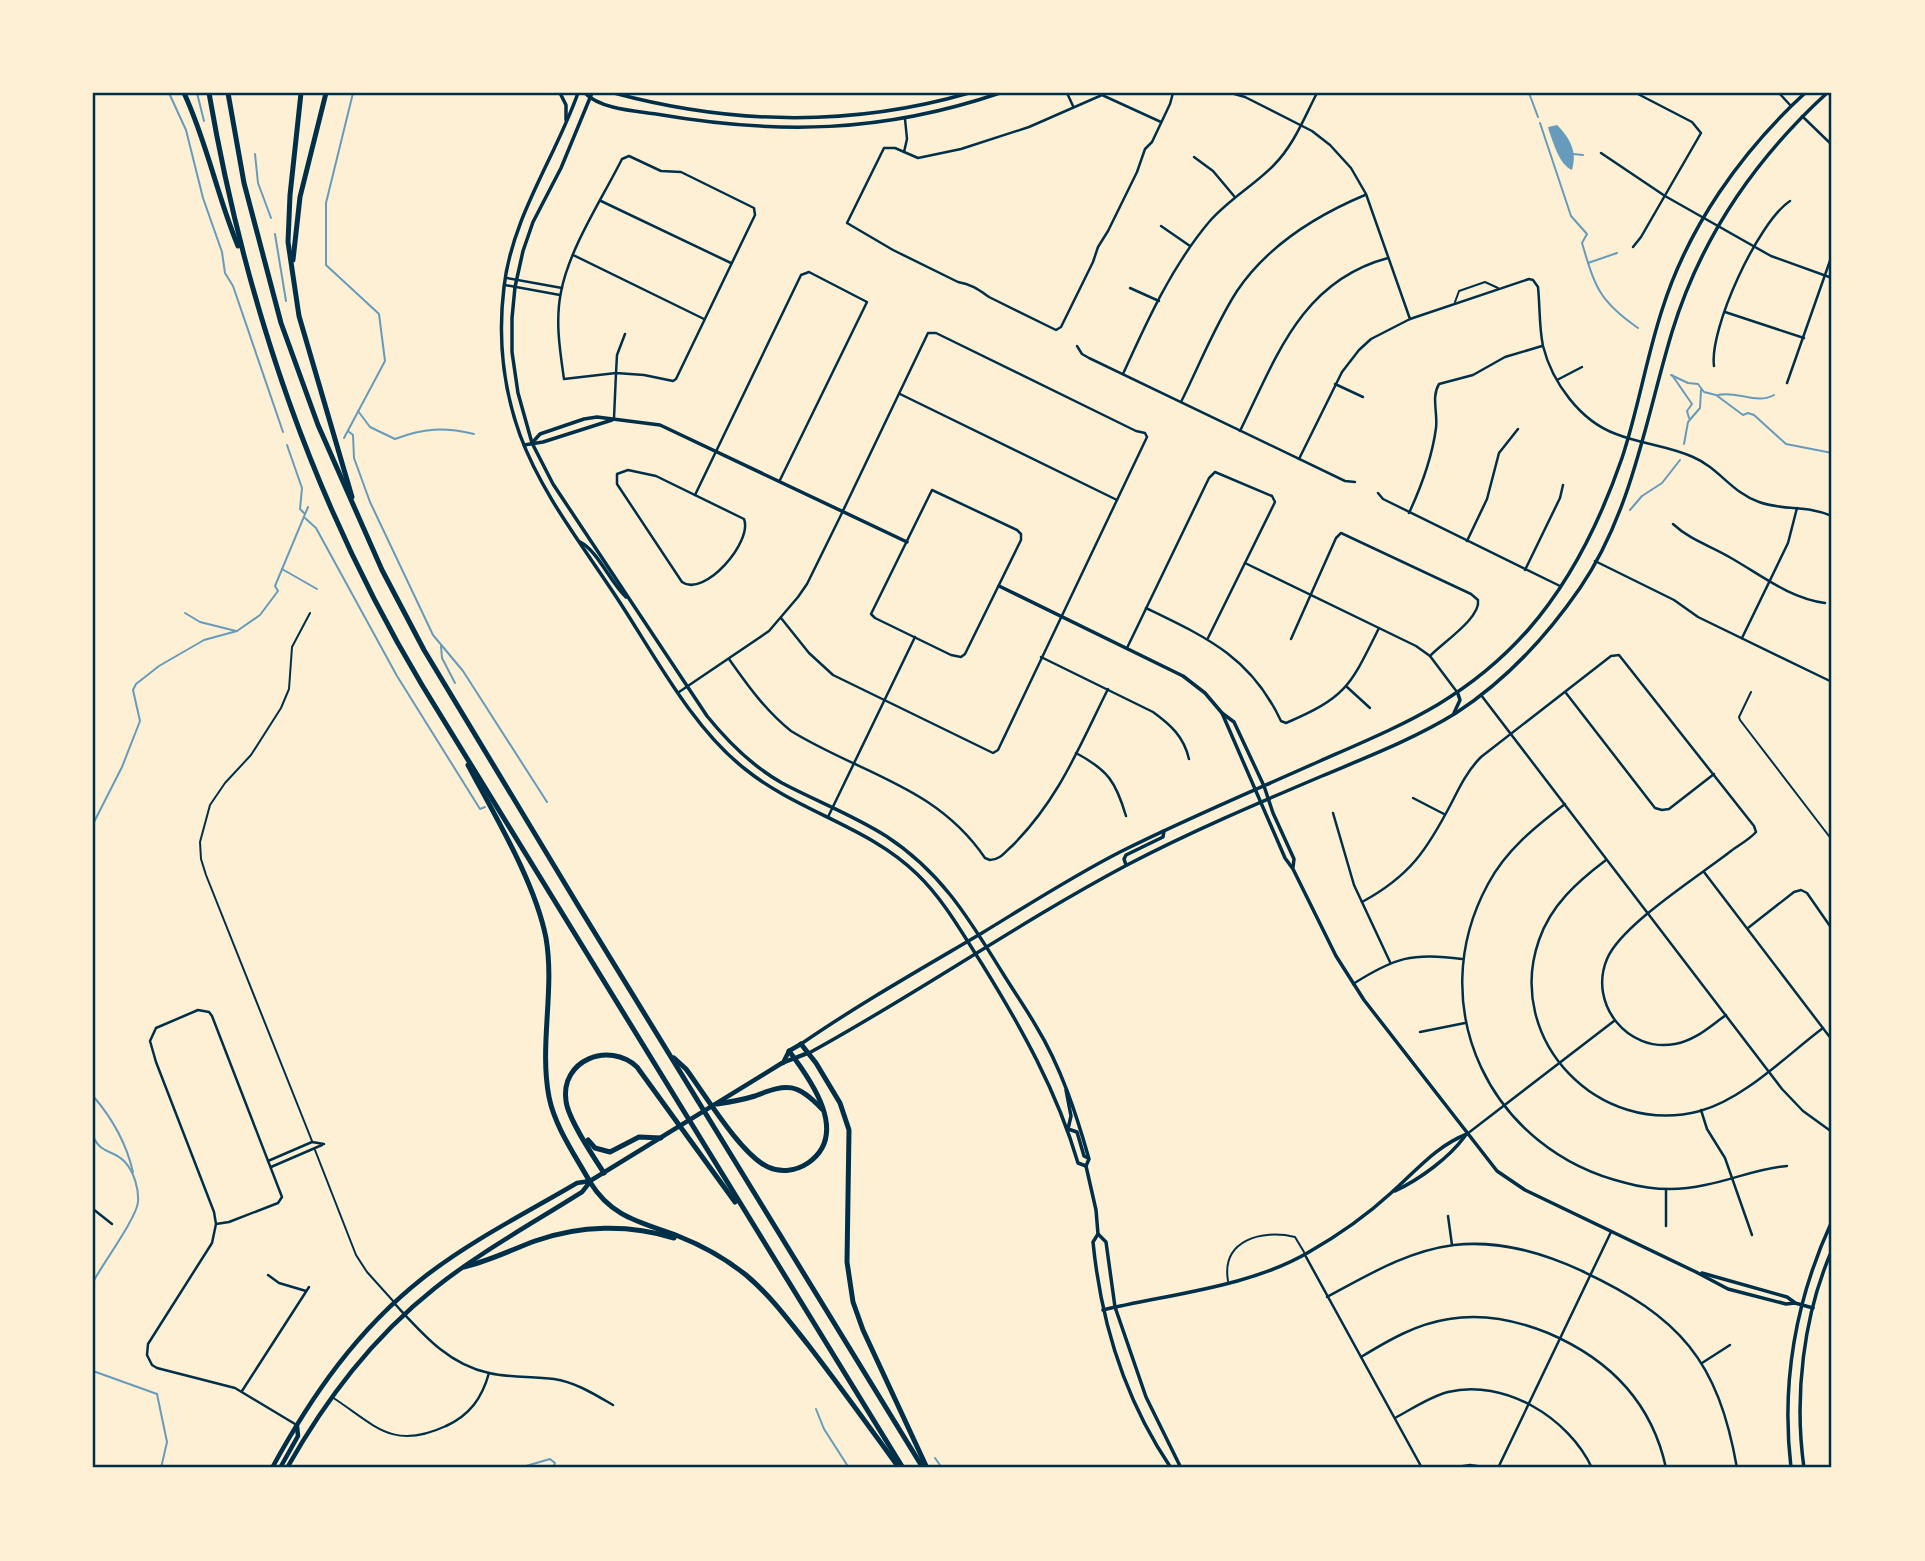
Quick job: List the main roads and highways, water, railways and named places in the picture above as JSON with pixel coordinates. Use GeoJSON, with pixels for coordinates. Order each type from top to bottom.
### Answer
{"type":"FeatureCollection","features":[{"type":"Feature","properties":{"kind":"highway"},"geometry":{"type":"LineString","coordinates":[[184,93],[203,140],[225,216],[243,259]]}},
{"type":"Feature","properties":{"kind":"highway"},"geometry":{"type":"LineString","coordinates":[[209,93],[243,259],[278,376],[334,515],[387,623],[901,1468]]}},
{"type":"Feature","properties":{"kind":"highway"},"geometry":{"type":"LineString","coordinates":[[228,93],[247,196],[281,323],[318,425],[357,517],[425,650],[925,1468]]}},
{"type":"Feature","properties":{"kind":"highway"},"geometry":{"type":"LineString","coordinates":[[301,93],[288,242],[299,316],[357,517]]}},
{"type":"Feature","properties":{"kind":"highway"},"geometry":{"type":"LineString","coordinates":[[293,270],[300,197],[326,93]]}},
{"type":"Feature","properties":{"kind":"highway"},"geometry":{"type":"LineString","coordinates":[[436,707],[508,841],[538,912],[548,959],[549,1097],[561,1130],[590,1181],[606,1203],[620,1214],[694,1244],[738,1269],[765,1292],[901,1468]]}},
{"type":"Feature","properties":{"kind":"highway"},"geometry":{"type":"LineString","coordinates":[[801,1044],[840,1103],[849,1130],[847,1262],[853,1302],[925,1468]]}},
{"type":"Feature","properties":{"kind":"highway"},"geometry":{"type":"LineString","coordinates":[[671,1055],[686,1069],[751,1154],[767,1167],[790,1170],[813,1159],[826,1138],[827,1125],[822,1105],[789,1051]]}},
{"type":"Feature","properties":{"kind":"highway"},"geometry":{"type":"LineString","coordinates":[[604,1173],[569,1113],[565,1098],[573,1071],[583,1061],[603,1054],[617,1055],[631,1062],[762,1240]]}},
{"type":"Feature","properties":{"kind":"highway"},"geometry":{"type":"LineString","coordinates":[[717,1104],[740,1100],[773,1088],[792,1087],[810,1096],[824,1112]]}},
{"type":"Feature","properties":{"kind":"highway"},"geometry":{"type":"LineString","coordinates":[[581,1133],[596,1148],[610,1152],[639,1137],[661,1139]]}},
{"type":"Feature","properties":{"kind":"highway"},"geometry":{"type":"LineString","coordinates":[[464,1267],[484,1263],[535,1241],[578,1230],[633,1230],[694,1244]]}},
{"type":"Feature","properties":{"kind":"main road"},"geometry":{"type":"LineString","coordinates":[[559,93],[566,105],[566,125]]}},
{"type":"Feature","properties":{"kind":"main road"},"geometry":{"type":"LineString","coordinates":[[579,93],[519,225],[504,285],[503,359],[509,397],[535,472],[704,729],[737,762],[776,791],[869,838],[899,858],[936,895],[968,941],[1038,1060],[1068,1129],[1079,1163],[1086,1166]]}},
{"type":"Feature","properties":{"kind":"main road"},"geometry":{"type":"LineString","coordinates":[[585,93],[645,113],[752,127],[822,128],[905,119],[1000,93]]}},
{"type":"Feature","properties":{"kind":"main road"},"geometry":{"type":"LineString","coordinates":[[614,93],[715,114],[804,119],[894,111],[969,93]]}},
{"type":"Feature","properties":{"kind":"main road"},"geometry":{"type":"LineString","coordinates":[[782,1063],[789,1051],[1098,864],[1164,831],[1435,708],[1458,693],[1509,651],[1559,588],[1596,521],[1622,458],[1662,309],[1688,246],[1747,155],[1805,93]]}},
{"type":"Feature","properties":{"kind":"main road"},"geometry":{"type":"LineString","coordinates":[[272,1468],[296,1425],[345,1354],[394,1303],[456,1255],[577,1183],[590,1181],[604,1173],[782,1063],[796,1060],[1088,886],[1260,803],[1400,743],[1453,715],[1481,695],[1520,660],[1548,629],[1572,598],[1595,561],[1619,512],[1678,314],[1691,279],[1717,226],[1745,183],[1802,116],[1827,93]]}},
{"type":"Feature","properties":{"kind":"main road"},"geometry":{"type":"LineString","coordinates":[[591,95],[561,168],[533,222],[516,279],[512,352],[532,443],[553,484],[720,732],[746,758],[783,783],[878,831],[921,862],[956,899],[979,934],[1036,1026],[1066,1088],[1089,1159],[1086,1166],[1096,1210],[1098,1234],[1093,1242],[1103,1310],[1119,1367],[1134,1403],[1171,1468]]}},
{"type":"Feature","properties":{"kind":"main road"},"geometry":{"type":"LineString","coordinates":[[532,443],[540,434],[597,417],[660,425],[907,542]]}},
{"type":"Feature","properties":{"kind":"main road"},"geometry":{"type":"LineString","coordinates":[[524,445],[543,442],[614,419]]}},
{"type":"Feature","properties":{"kind":"main road"},"geometry":{"type":"LineString","coordinates":[[580,542],[587,546],[616,587],[632,603]]}},
{"type":"Feature","properties":{"kind":"main road"},"geometry":{"type":"LineString","coordinates":[[999,586],[1183,676],[1205,693],[1222,713],[1234,722],[1294,859],[1293,869]]}},
{"type":"Feature","properties":{"kind":"main road"},"geometry":{"type":"LineString","coordinates":[[1453,715],[1460,700],[1458,693]]}},
{"type":"Feature","properties":{"kind":"main road"},"geometry":{"type":"LineString","coordinates":[[1222,713],[1284,858],[1293,869],[1336,956],[1353,984],[1486,1159],[1511,1182],[1734,1291],[1786,1304],[1795,1303]]}},
{"type":"Feature","properties":{"kind":"main road"},"geometry":{"type":"LineString","coordinates":[[1127,866],[1124,859],[1126,855],[1163,836],[1164,831]]}},
{"type":"Feature","properties":{"kind":"main road"},"geometry":{"type":"LineString","coordinates":[[1066,1088],[1071,1116],[1068,1129]]}},
{"type":"Feature","properties":{"kind":"main road"},"geometry":{"type":"LineString","coordinates":[[1068,1129],[1077,1132],[1084,1156],[1089,1159]]}},
{"type":"Feature","properties":{"kind":"main road"},"geometry":{"type":"LineString","coordinates":[[1391,1193],[1412,1171],[1453,1139],[1467,1134]]}},
{"type":"Feature","properties":{"kind":"main road"},"geometry":{"type":"LineString","coordinates":[[1103,1310],[1228,1282],[1268,1271],[1305,1255],[1423,1173],[1458,1145],[1467,1134]]}},
{"type":"Feature","properties":{"kind":"main road"},"geometry":{"type":"LineString","coordinates":[[287,1468],[331,1397],[365,1354],[404,1314],[464,1267],[582,1192],[590,1181]]}},
{"type":"Feature","properties":{"kind":"main road"},"geometry":{"type":"LineString","coordinates":[[1791,1468],[1788,1429],[1790,1365],[1801,1305],[1816,1255],[1832,1221]]}},
{"type":"Feature","properties":{"kind":"main road"},"geometry":{"type":"LineString","coordinates":[[1098,1234],[1106,1242],[1115,1307],[1146,1397],[1181,1468]]}},
{"type":"Feature","properties":{"kind":"main road"},"geometry":{"type":"LineString","coordinates":[[1804,1468],[1801,1393],[1813,1308],[1832,1250]]}},
{"type":"Feature","properties":{"kind":"main road"},"geometry":{"type":"LineString","coordinates":[[1696,1272],[1787,1297],[1795,1303],[1813,1308]]}},
{"type":"Feature","properties":{"kind":"main road"},"geometry":{"type":"LineString","coordinates":[[280,1468],[298,1436],[299,1429],[296,1425]]}},
{"type":"Feature","properties":{"kind":"water"},"geometry":{"type":"Polygon","coordinates":[[[1557,125],[1571,145],[1574,157],[1572,170],[1560,158],[1549,131],[1548,127],[1557,125]]]}},
{"type":"Feature","properties":{"kind":"waterway"},"geometry":{"type":"LineString","coordinates":[[169,93],[186,130],[203,198],[222,252],[225,273],[233,286],[283,432]]}},
{"type":"Feature","properties":{"kind":"waterway"},"geometry":{"type":"LineString","coordinates":[[197,93],[204,121]]}},
{"type":"Feature","properties":{"kind":"waterway"},"geometry":{"type":"LineString","coordinates":[[344,438],[385,361],[379,314],[326,265],[326,203],[353,93]]}},
{"type":"Feature","properties":{"kind":"waterway"},"geometry":{"type":"LineString","coordinates":[[1529,93],[1538,117]]}},
{"type":"Feature","properties":{"kind":"waterway"},"geometry":{"type":"LineString","coordinates":[[1540,123],[1571,216],[1587,234],[1582,243],[1595,282],[1615,310],[1638,328]]}},
{"type":"Feature","properties":{"kind":"waterway"},"geometry":{"type":"LineString","coordinates":[[255,154],[258,183],[271,218]]}},
{"type":"Feature","properties":{"kind":"waterway"},"geometry":{"type":"LineString","coordinates":[[1573,154],[1583,155]]}},
{"type":"Feature","properties":{"kind":"waterway"},"geometry":{"type":"LineString","coordinates":[[275,234],[286,301]]}},
{"type":"Feature","properties":{"kind":"waterway"},"geometry":{"type":"LineString","coordinates":[[1588,263],[1617,253]]}},
{"type":"Feature","properties":{"kind":"waterway"},"geometry":{"type":"LineString","coordinates":[[1671,375],[1688,383],[1698,384],[1704,392],[1716,395],[1743,415],[1754,415],[1786,444],[1832,453]]}},
{"type":"Feature","properties":{"kind":"waterway"},"geometry":{"type":"LineString","coordinates":[[1672,375],[1692,404],[1687,411],[1689,418]]}},
{"type":"Feature","properties":{"kind":"waterway"},"geometry":{"type":"LineString","coordinates":[[1684,444],[1688,422],[1700,408],[1701,390]]}},
{"type":"Feature","properties":{"kind":"waterway"},"geometry":{"type":"LineString","coordinates":[[1718,395],[1732,394],[1761,399],[1774,395]]}},
{"type":"Feature","properties":{"kind":"waterway"},"geometry":{"type":"LineString","coordinates":[[358,411],[370,427],[395,439],[434,430],[474,434]]}},
{"type":"Feature","properties":{"kind":"waterway"},"geometry":{"type":"LineString","coordinates":[[348,431],[353,435],[354,458],[370,502],[433,635],[463,671],[547,802]]}},
{"type":"Feature","properties":{"kind":"waterway"},"geometry":{"type":"LineString","coordinates":[[287,445],[302,488],[300,509],[304,513]]}},
{"type":"Feature","properties":{"kind":"waterway"},"geometry":{"type":"LineString","coordinates":[[1630,510],[1642,496],[1662,483],[1680,460]]}},
{"type":"Feature","properties":{"kind":"waterway"},"geometry":{"type":"LineString","coordinates":[[93,824],[122,767],[140,721],[133,690],[136,684],[159,666],[204,640],[237,631],[260,615],[278,591],[275,586],[308,507]]}},
{"type":"Feature","properties":{"kind":"waterway"},"geometry":{"type":"LineString","coordinates":[[305,518],[316,528],[397,676],[480,809],[485,807]]}},
{"type":"Feature","properties":{"kind":"waterway"},"geometry":{"type":"LineString","coordinates":[[282,569],[317,589]]}},
{"type":"Feature","properties":{"kind":"waterway"},"geometry":{"type":"LineString","coordinates":[[185,613],[200,622],[236,631]]}},
{"type":"Feature","properties":{"kind":"waterway"},"geometry":{"type":"LineString","coordinates":[[441,646],[442,658],[455,683]]}},
{"type":"Feature","properties":{"kind":"waterway"},"geometry":{"type":"LineString","coordinates":[[93,1096],[118,1131],[133,1172]]}},
{"type":"Feature","properties":{"kind":"waterway"},"geometry":{"type":"LineString","coordinates":[[93,1136],[103,1149],[121,1158],[128,1166],[138,1197],[132,1218],[93,1282]]}},
{"type":"Feature","properties":{"kind":"waterway"},"geometry":{"type":"LineString","coordinates":[[93,1371],[157,1394],[167,1442],[161,1468]]}},
{"type":"Feature","properties":{"kind":"waterway"},"geometry":{"type":"LineString","coordinates":[[816,1409],[824,1429],[849,1468]]}},
{"type":"Feature","properties":{"kind":"waterway"},"geometry":{"type":"LineString","coordinates":[[935,1458],[942,1468]]}},
{"type":"Feature","properties":{"kind":"waterway"},"geometry":{"type":"LineString","coordinates":[[519,1468],[550,1459],[555,1463],[553,1468]]}}]}
